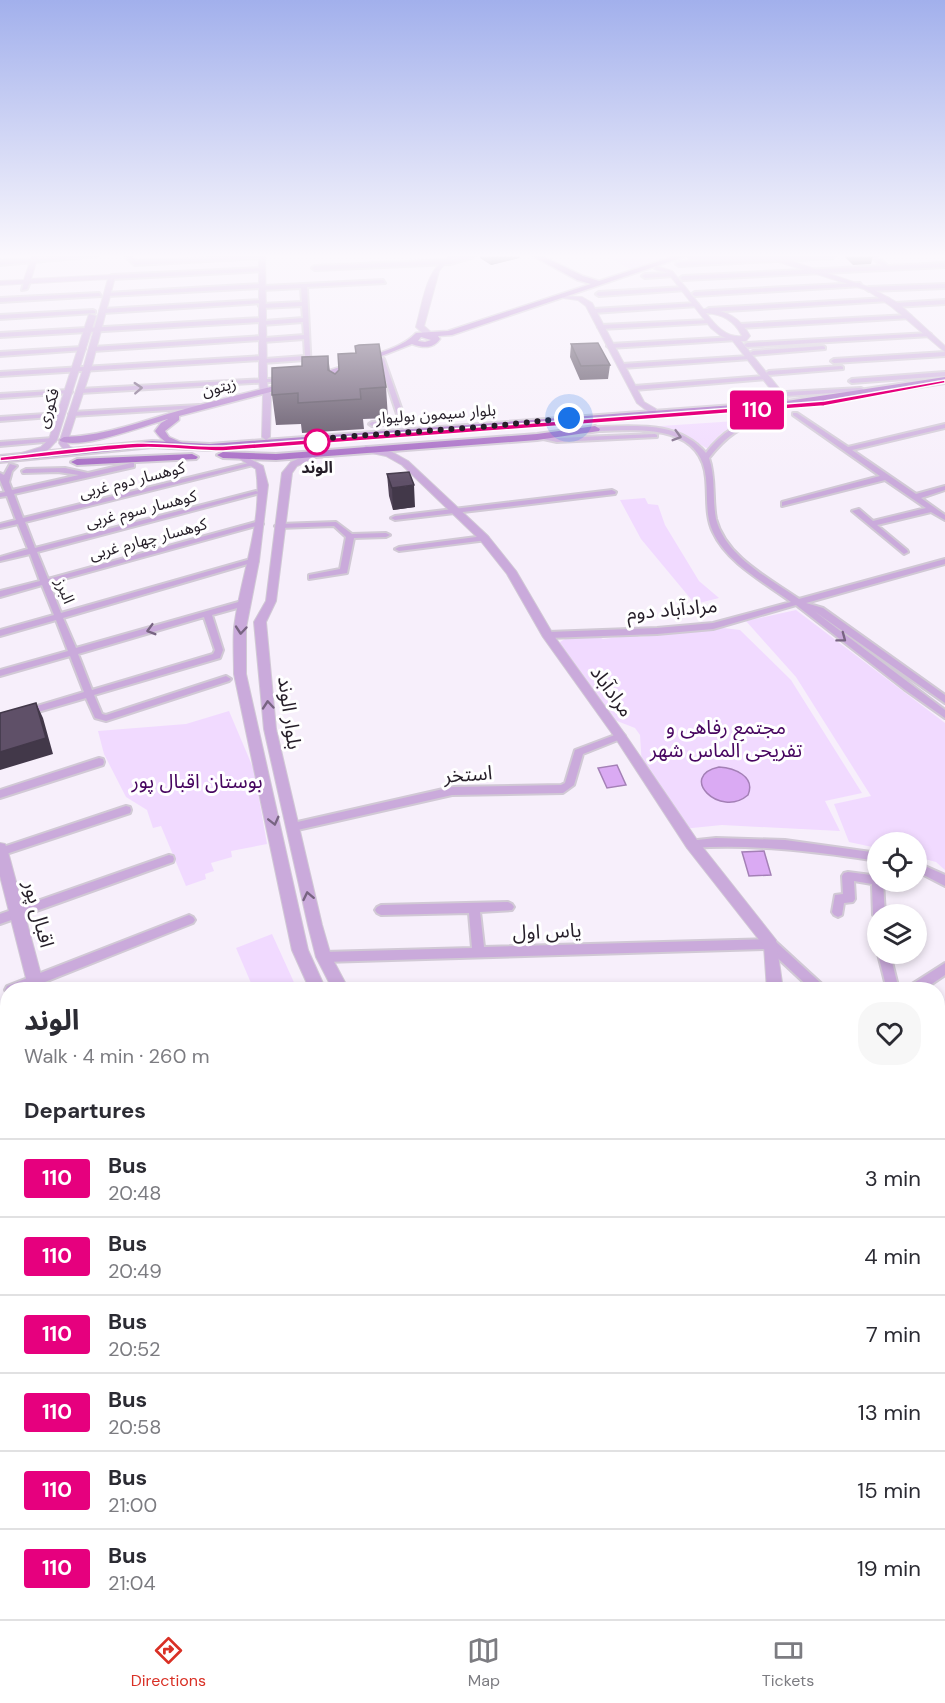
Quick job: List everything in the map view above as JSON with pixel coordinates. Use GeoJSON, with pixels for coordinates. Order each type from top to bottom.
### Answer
{"type":"FeatureCollection","features":[{"type":"Feature","properties":{"kind":"main road"},"geometry":{"type":"LineString","coordinates":[[416,340],[453,332]]}},
{"type":"Feature","properties":{"kind":"main road","name":"زیتون"},"geometry":{"type":"LineString","coordinates":[[64,440],[92,439],[264,389],[381,359],[416,340]]}},
{"type":"Feature","properties":{"kind":"main road","name":"زیتون"},"geometry":{"type":"LineString","coordinates":[[160,431],[164,425],[179,417],[264,389],[310,378],[395,350],[416,340]]}},
{"type":"Feature","properties":{"kind":"main road","name":"بلوار سیمون بولیوار"},"geometry":{"type":"LineString","coordinates":[[0,467],[17,457],[131,462],[210,447],[790,404],[945,380]]}},
{"type":"Feature","properties":{"kind":"main road"},"geometry":{"type":"LineString","coordinates":[[880,402],[945,389]]}},
{"type":"Feature","properties":{"kind":"main road","name":"بلوار سیمون بولیوار"},"geometry":{"type":"LineString","coordinates":[[0,459],[137,445],[223,455],[598,429],[765,417],[790,404],[812,412]]}},
{"type":"Feature","properties":{"kind":"main road"},"geometry":{"type":"LineString","coordinates":[[493,426],[526,421],[658,412]]}},
{"type":"Feature","properties":{"kind":"main road"},"geometry":{"type":"LineString","coordinates":[[129,428],[148,427],[160,431],[166,439],[183,451]]}},
{"type":"Feature","properties":{"kind":"main road"},"geometry":{"type":"LineString","coordinates":[[223,455],[246,461],[366,449],[537,437],[598,429]]}},
{"type":"Feature","properties":{"kind":"main road"},"geometry":{"type":"LineString","coordinates":[[131,462],[146,454],[146,450],[137,445]]}},
{"type":"Feature","properties":{"kind":"street"},"geometry":{"type":"LineString","coordinates":[[0,335],[61,332]]}},
{"type":"Feature","properties":{"kind":"street","name":"فکوری"},"geometry":{"type":"LineString","coordinates":[[17,457],[36,452],[53,440],[88,332]]}},
{"type":"Feature","properties":{"kind":"street","name":"فکوری"},"geometry":{"type":"LineString","coordinates":[[76,452],[64,446],[64,440],[97,332]]}},
{"type":"Feature","properties":{"kind":"street"},"geometry":{"type":"LineString","coordinates":[[262,332],[266,437]]}},
{"type":"Feature","properties":{"kind":"street"},"geometry":{"type":"LineString","coordinates":[[307,332],[310,378]]}},
{"type":"Feature","properties":{"kind":"street"},"geometry":{"type":"LineString","coordinates":[[414,332],[416,340]]}},
{"type":"Feature","properties":{"kind":"street"},"geometry":{"type":"LineString","coordinates":[[426,332],[433,337]]}},
{"type":"Feature","properties":{"kind":"street"},"geometry":{"type":"LineString","coordinates":[[603,332],[641,403],[658,412]]}},
{"type":"Feature","properties":{"kind":"street"},"geometry":{"type":"LineString","coordinates":[[717,332],[742,341],[751,356],[790,404],[845,450],[945,518]]}},
{"type":"Feature","properties":{"kind":"street"},"geometry":{"type":"LineString","coordinates":[[742,341],[744,332]]}},
{"type":"Feature","properties":{"kind":"street"},"geometry":{"type":"LineString","coordinates":[[925,332],[945,352]]}},
{"type":"Feature","properties":{"kind":"street"},"geometry":{"type":"LineString","coordinates":[[610,346],[742,341],[817,341],[929,335]]}},
{"type":"Feature","properties":{"kind":"street"},"geometry":{"type":"LineString","coordinates":[[93,349],[307,337]]}},
{"type":"Feature","properties":{"kind":"street"},"geometry":{"type":"LineString","coordinates":[[742,341],[751,356]]}},
{"type":"Feature","properties":{"kind":"street"},"geometry":{"type":"LineString","coordinates":[[790,404],[861,390],[817,341]]}},
{"type":"Feature","properties":{"kind":"street"},"geometry":{"type":"LineString","coordinates":[[621,366],[823,348]]}},
{"type":"Feature","properties":{"kind":"street"},"geometry":{"type":"LineString","coordinates":[[0,354],[82,349]]}},
{"type":"Feature","properties":{"kind":"street"},"geometry":{"type":"LineString","coordinates":[[834,361],[945,352]]}},
{"type":"Feature","properties":{"kind":"street"},"geometry":{"type":"LineString","coordinates":[[0,374],[309,358]]}},
{"type":"Feature","properties":{"kind":"street"},"geometry":{"type":"LineString","coordinates":[[335,380],[373,366],[381,359],[403,422],[372,424]]}},
{"type":"Feature","properties":{"kind":"street"},"geometry":{"type":"LineString","coordinates":[[634,388],[841,369]]}},
{"type":"Feature","properties":{"kind":"street"},"geometry":{"type":"LineString","coordinates":[[852,381],[945,374]]}},
{"type":"Feature","properties":{"kind":"street"},"geometry":{"type":"LineString","coordinates":[[80,391],[264,389]]}},
{"type":"Feature","properties":{"kind":"street"},"geometry":{"type":"LineString","coordinates":[[0,396],[69,392]]}},
{"type":"Feature","properties":{"kind":"street"},"geometry":{"type":"LineString","coordinates":[[634,412],[640,408],[641,403]]}},
{"type":"Feature","properties":{"kind":"street"},"geometry":{"type":"LineString","coordinates":[[72,414],[199,408]]}},
{"type":"Feature","properties":{"kind":"street"},"geometry":{"type":"LineString","coordinates":[[0,419],[61,415]]}},
{"type":"Feature","properties":{"kind":"street"},"geometry":{"type":"LineString","coordinates":[[706,457],[725,433],[765,417]]}},
{"type":"Feature","properties":{"kind":"street"},"geometry":{"type":"LineString","coordinates":[[845,450],[945,426]]}},
{"type":"Feature","properties":{"kind":"street"},"geometry":{"type":"LineString","coordinates":[[598,429],[641,429],[677,435],[689,440],[706,457],[710,476],[709,510],[718,536],[730,551],[755,573],[945,716]]}},
{"type":"Feature","properties":{"kind":"street"},"geometry":{"type":"LineString","coordinates":[[537,437],[556,440],[655,436]]}},
{"type":"Feature","properties":{"kind":"street"},"geometry":{"type":"LineString","coordinates":[[0,444],[53,440]]}},
{"type":"Feature","properties":{"kind":"street"},"geometry":{"type":"LineString","coordinates":[[405,463],[406,454],[409,451],[430,444]]}},
{"type":"Feature","properties":{"kind":"street","name":"مرادآباد"},"geometry":{"type":"LineString","coordinates":[[366,449],[389,454],[405,463],[484,538],[512,573],[548,635],[620,736],[692,844],[771,944]]}},
{"type":"Feature","properties":{"kind":"street"},"geometry":{"type":"LineString","coordinates":[[0,451],[17,457],[3,478]]}},
{"type":"Feature","properties":{"kind":"street","name":"بلوار الوند"},"geometry":{"type":"LineString","coordinates":[[314,982],[300,950],[276,831],[251,732],[240,674],[240,628],[259,524],[271,484],[301,460],[316,454]]}},
{"type":"Feature","properties":{"kind":"street"},"geometry":{"type":"LineString","coordinates":[[246,461],[261,468],[271,484]]}},
{"type":"Feature","properties":{"kind":"street","name":"کوهسار دوم غربی"},"geometry":{"type":"LineString","coordinates":[[0,526],[246,461]]}},
{"type":"Feature","properties":{"kind":"street"},"geometry":{"type":"LineString","coordinates":[[0,495],[89,475],[131,462]]}},
{"type":"Feature","properties":{"kind":"street"},"geometry":{"type":"LineString","coordinates":[[26,471],[75,470],[89,475]]}},
{"type":"Feature","properties":{"kind":"street"},"geometry":{"type":"LineString","coordinates":[[785,504],[886,477]]}},
{"type":"Feature","properties":{"kind":"street","name":"البرز"},"geometry":{"type":"LineString","coordinates":[[3,478],[101,717],[226,679]]}},
{"type":"Feature","properties":{"kind":"street","name":"بلوار الوند"},"geometry":{"type":"LineString","coordinates":[[271,484],[279,526],[271,601],[260,622],[270,729],[315,925],[324,957],[337,982]]}},
{"type":"Feature","properties":{"kind":"street","name":"کوهسار سوم غربی"},"geometry":{"type":"LineString","coordinates":[[0,559],[271,484]]}},
{"type":"Feature","properties":{"kind":"street"},"geometry":{"type":"LineString","coordinates":[[915,497],[945,488]]}},
{"type":"Feature","properties":{"kind":"street"},"geometry":{"type":"LineString","coordinates":[[395,518],[612,492]]}},
{"type":"Feature","properties":{"kind":"street"},"geometry":{"type":"LineString","coordinates":[[871,524],[933,509]]}},
{"type":"Feature","properties":{"kind":"street"},"geometry":{"type":"LineString","coordinates":[[856,511],[904,552]]}},
{"type":"Feature","properties":{"kind":"street","name":"کوهسار چهارم غربی"},"geometry":{"type":"LineString","coordinates":[[0,594],[259,524]]}},
{"type":"Feature","properties":{"kind":"street"},"geometry":{"type":"LineString","coordinates":[[279,526],[336,524],[350,536],[386,535]]}},
{"type":"Feature","properties":{"kind":"street"},"geometry":{"type":"LineString","coordinates":[[312,577],[344,571],[350,536]]}},
{"type":"Feature","properties":{"kind":"street"},"geometry":{"type":"LineString","coordinates":[[399,549],[484,538]]}},
{"type":"Feature","properties":{"kind":"street"},"geometry":{"type":"LineString","coordinates":[[0,633],[254,561]]}},
{"type":"Feature","properties":{"kind":"street","name":"مرادآباد دوم"},"geometry":{"type":"LineString","coordinates":[[548,635],[657,631],[713,626],[945,561]]}},
{"type":"Feature","properties":{"kind":"street"},"geometry":{"type":"LineString","coordinates":[[796,602],[820,610],[945,700]]}},
{"type":"Feature","properties":{"kind":"street"},"geometry":{"type":"LineString","coordinates":[[0,673],[245,603]]}},
{"type":"Feature","properties":{"kind":"street"},"geometry":{"type":"LineString","coordinates":[[0,720],[217,656],[219,650],[207,614]]}},
{"type":"Feature","properties":{"kind":"street","name":"استخر"},"geometry":{"type":"LineString","coordinates":[[293,827],[452,791],[563,789],[569,785],[579,752],[620,736]]}},
{"type":"Feature","properties":{"kind":"street"},"geometry":{"type":"LineString","coordinates":[[0,794],[99,762]]}},
{"type":"Feature","properties":{"kind":"street"},"geometry":{"type":"LineString","coordinates":[[0,851],[126,810]]}},
{"type":"Feature","properties":{"kind":"street"},"geometry":{"type":"LineString","coordinates":[[692,844],[773,842],[867,856]]}},
{"type":"Feature","properties":{"kind":"street","name":"اقبال پور"},"geometry":{"type":"LineString","coordinates":[[0,851],[35,982]]}},
{"type":"Feature","properties":{"kind":"street"},"geometry":{"type":"LineString","coordinates":[[0,919],[169,859]]}},
{"type":"Feature","properties":{"kind":"street"},"geometry":{"type":"LineString","coordinates":[[927,871],[945,882]]}},
{"type":"Feature","properties":{"kind":"street"},"geometry":{"type":"LineString","coordinates":[[838,912],[839,898],[849,899],[848,876],[867,879]]}},
{"type":"Feature","properties":{"kind":"street"},"geometry":{"type":"LineString","coordinates":[[381,910],[508,907]]}},
{"type":"Feature","properties":{"kind":"street"},"geometry":{"type":"LineString","coordinates":[[474,908],[479,953]]}},
{"type":"Feature","properties":{"kind":"street"},"geometry":{"type":"LineString","coordinates":[[45,982],[189,920]]}},
{"type":"Feature","properties":{"kind":"street"},"geometry":{"type":"LineString","coordinates":[[295,929],[315,925]]}},
{"type":"Feature","properties":{"kind":"street"},"geometry":{"type":"LineString","coordinates":[[771,944],[774,982]]}},
{"type":"Feature","properties":{"kind":"street"},"geometry":{"type":"LineString","coordinates":[[771,944],[811,982]]}},
{"type":"Feature","properties":{"kind":"street","name":"یاس اول"},"geometry":{"type":"LineString","coordinates":[[324,957],[771,944]]}},
{"type":"Feature","properties":{"kind":"street"},"geometry":{"type":"LineString","coordinates":[[886,964],[891,982]]}},
{"type":"Feature","properties":{"kind":"street"},"geometry":{"type":"LineString","coordinates":[[925,982],[945,968]]}},
{"type":"Feature","properties":{"kind":"green space"},"geometry":{"type":"Polygon","coordinates":[[[751,420],[726,430],[708,449],[683,434],[646,427],[751,420]]]}},
{"type":"Feature","properties":{"kind":"green space"},"geometry":{"type":"Polygon","coordinates":[[[645,498],[648,504],[658,505],[665,525],[699,581],[719,598],[695,604],[641,539],[620,500],[645,498]]]}},
{"type":"Feature","properties":{"kind":"green space"},"geometry":{"type":"Polygon","coordinates":[[[796,610],[945,723],[945,870],[936,862],[927,860],[927,832],[867,832],[867,846],[849,842],[834,804],[871,796],[796,677],[746,621],[796,610]]]}},
{"type":"Feature","properties":{"kind":"green space","name":"مجتمع رفاهی و تفریحی الماس شهر"},"geometry":{"type":"Polygon","coordinates":[[[723,628],[740,630],[791,680],[862,793],[825,801],[840,831],[722,825],[682,829],[642,766],[640,735],[635,728],[612,719],[559,643],[581,635],[603,639],[723,628]]]}},
{"type":"Feature","properties":{"kind":"green space","name":"بوستان اقبال پور"},"geometry":{"type":"Polygon","coordinates":[[[229,711],[254,770],[267,844],[231,851],[232,857],[211,863],[214,871],[205,874],[206,879],[186,886],[161,826],[153,828],[147,810],[126,797],[104,754],[98,731],[186,724],[229,711]]]}},
{"type":"Feature","properties":{"kind":"green space"},"geometry":{"type":"Polygon","coordinates":[[[272,934],[294,982],[251,982],[236,948],[272,934]]]}},
{"type":"Feature","properties":{"kind":"shaded area"},"geometry":{"type":"Polygon","coordinates":[[[617,765],[626,785],[607,788],[598,768],[617,765]]]}},
{"type":"Feature","properties":{"kind":"shaded area"},"geometry":{"type":"Polygon","coordinates":[[[719,767],[742,774],[749,783],[748,795],[737,801],[726,802],[715,799],[707,793],[702,786],[702,779],[707,772],[719,767]]]}},
{"type":"Feature","properties":{"kind":"shaded area"},"geometry":{"type":"Polygon","coordinates":[[[764,851],[771,875],[749,876],[742,852],[764,851]]]}},
{"type":"Feature","properties":{"kind":"building"},"geometry":{"type":"Polygon","coordinates":[[[598,343],[610,365],[581,366],[571,344],[598,343]]]}},
{"type":"Feature","properties":{"kind":"building"},"geometry":{"type":"Polygon","coordinates":[[[379,344],[386,387],[360,389],[361,399],[298,403],[298,393],[272,395],[272,368],[302,366],[302,357],[328,356],[328,370],[335,374],[339,370],[338,354],[356,353],[355,346],[359,345],[379,344]]]}},
{"type":"Feature","properties":{"kind":"building"},"geometry":{"type":"Polygon","coordinates":[[[409,472],[414,485],[392,488],[387,474],[409,472]]]}},
{"type":"Feature","properties":{"kind":"building"},"geometry":{"type":"Polygon","coordinates":[[[36,703],[46,738],[0,752],[0,713],[36,703]]]}},
{"type":"Feature","properties":{"kind":"bus line","name":"110"},"geometry":{"type":"LineString","coordinates":[[0,459],[152,444],[192,449],[223,448],[722,413],[824,404],[945,382]]}},
{"type":"Feature","properties":{"kind":"place","name":"الوند"},"geometry":{"type":"Point","coordinates":[317,442]}},
{"type":"Feature","properties":{"kind":"route"},"geometry":{"type":"LineString","coordinates":[[317,442],[315,439],[569,418]]}}]}
